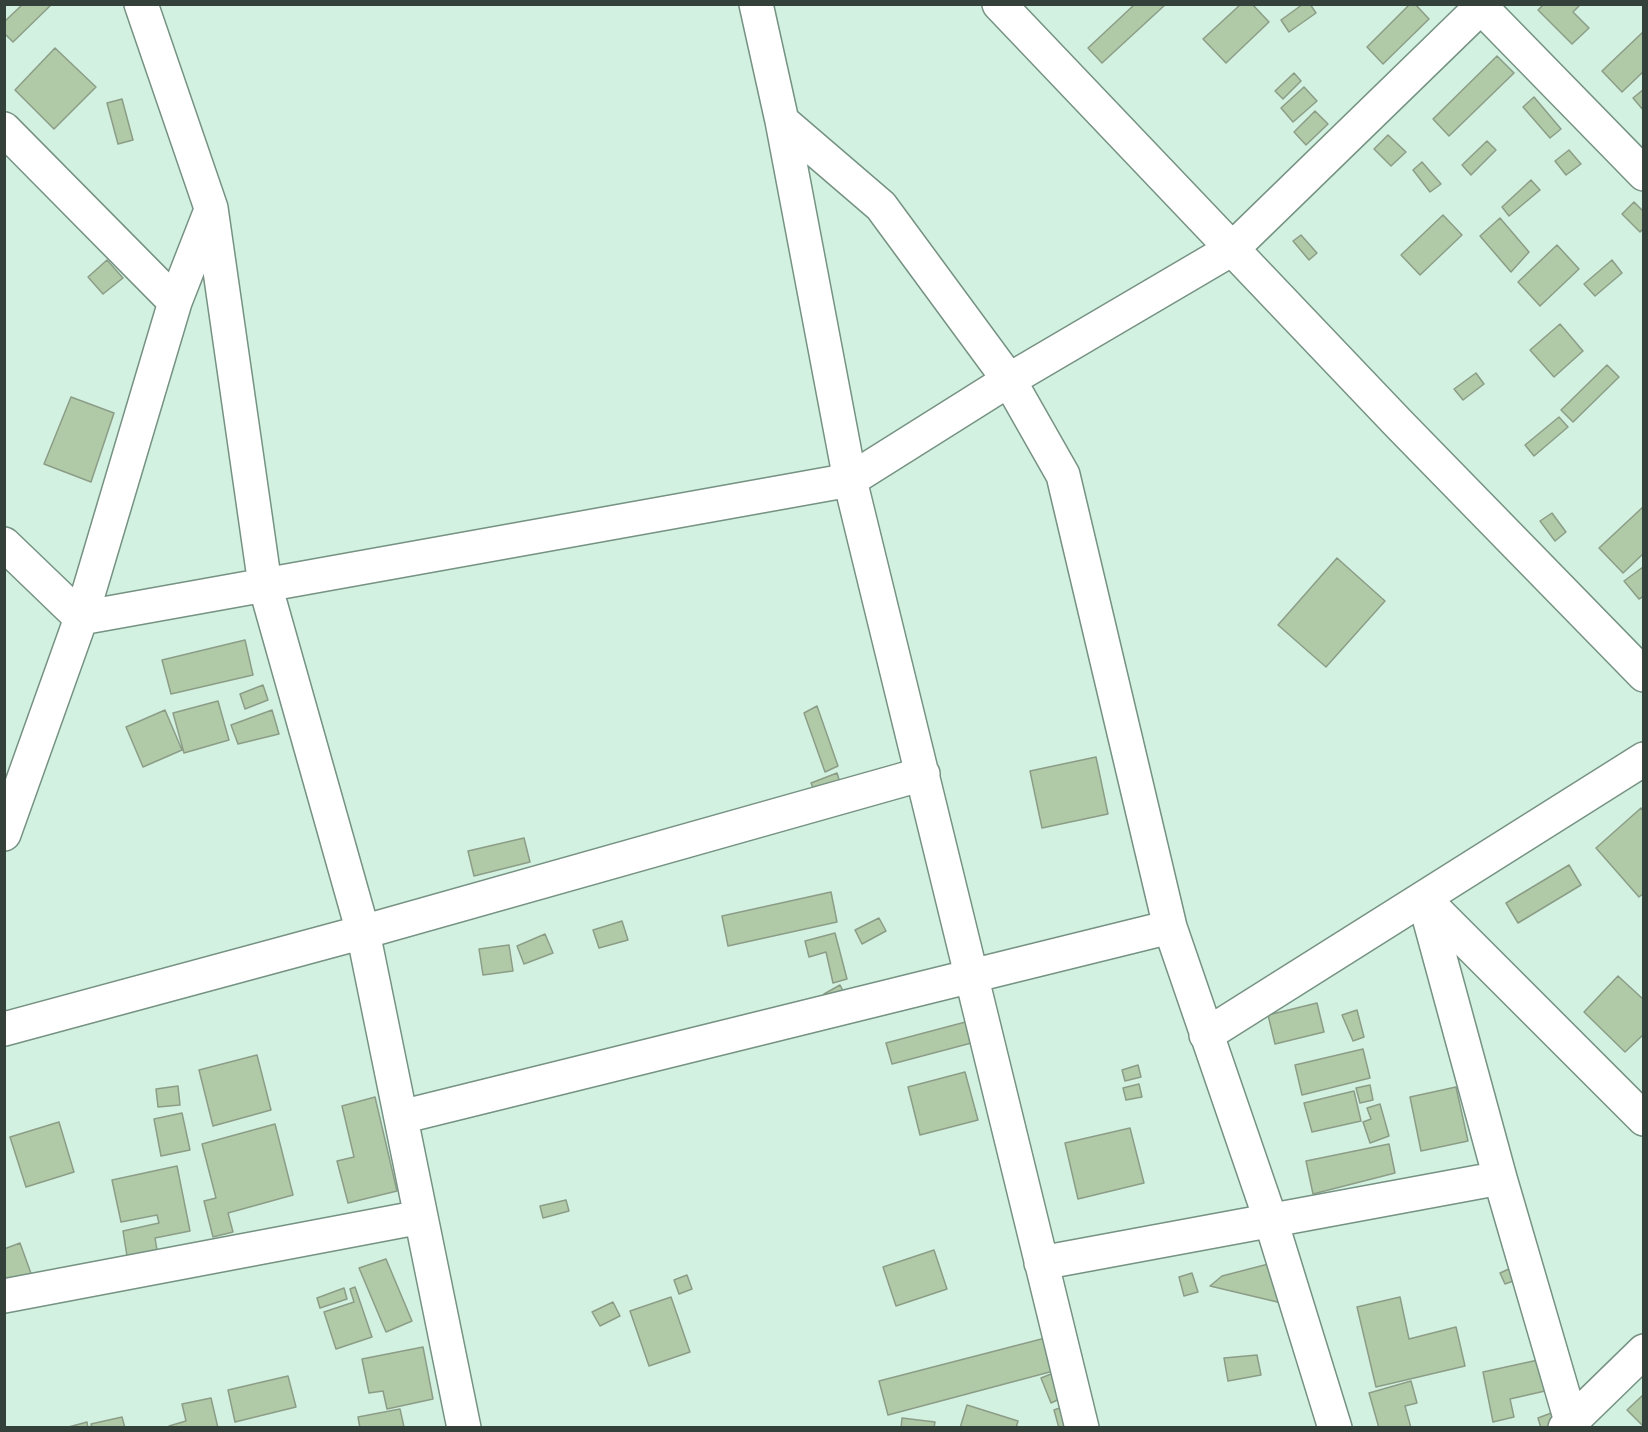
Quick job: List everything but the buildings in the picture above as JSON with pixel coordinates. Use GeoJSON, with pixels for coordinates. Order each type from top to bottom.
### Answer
{"type":"FeatureCollection","features":[{"type":"Feature","properties":{"kind":"street"},"geometry":{"type":"LineString","coordinates":[[141,4],[212,208],[265,585],[363,932],[464,1428]]}},
{"type":"Feature","properties":{"kind":"street"},"geometry":{"type":"LineString","coordinates":[[756,4],[782,122],[850,480],[1082,1428]]}},
{"type":"Feature","properties":{"kind":"street"},"geometry":{"type":"LineString","coordinates":[[999,4],[1399,424],[1644,675]]}},
{"type":"Feature","properties":{"kind":"street"},"geometry":{"type":"LineString","coordinates":[[81,618],[850,480],[1009,381],[1232,249],[1481,5],[1644,174]]}},
{"type":"Feature","properties":{"kind":"street"},"geometry":{"type":"LineString","coordinates":[[782,122],[881,206],[1009,381],[1063,474],[1170,927],[1271,1221],[1335,1428]]}},
{"type":"Feature","properties":{"kind":"street"},"geometry":{"type":"LineString","coordinates":[[11,150],[175,302]]}},
{"type":"Feature","properties":{"kind":"street"},"geometry":{"type":"LineString","coordinates":[[4,834],[81,618],[175,302],[212,208]]}},
{"type":"Feature","properties":{"kind":"street"},"geometry":{"type":"LineString","coordinates":[[4,544],[81,618]]}},
{"type":"Feature","properties":{"kind":"street"},"geometry":{"type":"LineString","coordinates":[[1206,1035],[1644,759]]}},
{"type":"Feature","properties":{"kind":"street"},"geometry":{"type":"LineString","coordinates":[[4,1029],[363,932],[923,774]]}},
{"type":"Feature","properties":{"kind":"street"},"geometry":{"type":"LineString","coordinates":[[1424,899],[1644,1119]]}},
{"type":"Feature","properties":{"kind":"street"},"geometry":{"type":"LineString","coordinates":[[1424,899],[1568,1425],[1644,1351]]}},
{"type":"Feature","properties":{"kind":"street"},"geometry":{"type":"LineString","coordinates":[[401,1117],[1170,927]]}},
{"type":"Feature","properties":{"kind":"street"},"geometry":{"type":"LineString","coordinates":[[1041,1263],[1500,1178]]}},
{"type":"Feature","properties":{"kind":"street"},"geometry":{"type":"LineString","coordinates":[[4,1296],[421,1217]]}}]}
